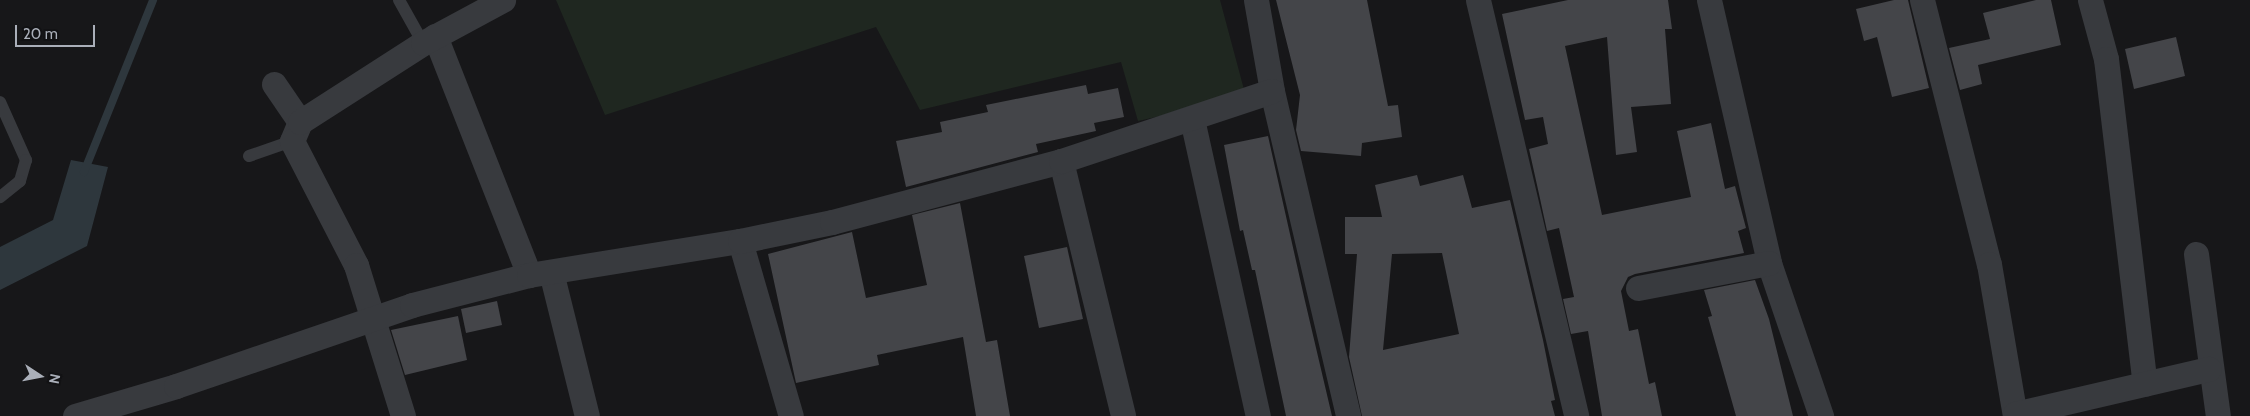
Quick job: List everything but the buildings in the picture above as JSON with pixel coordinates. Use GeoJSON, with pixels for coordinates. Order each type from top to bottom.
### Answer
{"type":"FeatureCollection","features":[{"type":"Feature","properties":{"kind":"street"},"geometry":{"type":"LineString","coordinates":[[296,132],[429,39],[503,0]]}},
{"type":"Feature","properties":{"kind":"street"},"geometry":{"type":"LineString","coordinates":[[1256,0],[1272,90],[1348,416]]}},
{"type":"Feature","properties":{"kind":"street"},"geometry":{"type":"LineString","coordinates":[[1478,0],[1576,416]]}},
{"type":"Feature","properties":{"kind":"street"},"geometry":{"type":"LineString","coordinates":[[1709,0],[1770,263],[1821,416]]}},
{"type":"Feature","properties":{"kind":"street"},"geometry":{"type":"LineString","coordinates":[[1922,0],[1989,264],[2015,415],[2209,369]]}},
{"type":"Feature","properties":{"kind":"street"},"geometry":{"type":"LineString","coordinates":[[2090,0],[2106,59],[2145,384]]}},
{"type":"Feature","properties":{"kind":"street"},"geometry":{"type":"LineString","coordinates":[[429,39],[540,274],[586,416]]}},
{"type":"Feature","properties":{"kind":"street"},"geometry":{"type":"LineString","coordinates":[[274,84],[338,225],[375,316],[403,416]]}},
{"type":"Feature","properties":{"kind":"street"},"geometry":{"type":"LineString","coordinates":[[75,416],[176,386],[375,316],[540,274],[740,241],[832,222],[1061,161],[1192,119],[1272,90]]}},
{"type":"Feature","properties":{"kind":"street"},"geometry":{"type":"LineString","coordinates":[[1192,119],[1258,416]]}},
{"type":"Feature","properties":{"kind":"street"},"geometry":{"type":"LineString","coordinates":[[1061,161],[1123,416]]}},
{"type":"Feature","properties":{"kind":"street"},"geometry":{"type":"LineString","coordinates":[[740,241],[791,416]]}},
{"type":"Feature","properties":{"kind":"street"},"geometry":{"type":"LineString","coordinates":[[2196,254],[2209,369],[2218,416]]}},
{"type":"Feature","properties":{"kind":"street"},"geometry":{"type":"LineString","coordinates":[[1638,288],[1770,263]]}},
{"type":"Feature","properties":{"kind":"lane"},"geometry":{"type":"LineString","coordinates":[[398,0],[429,39]]}},
{"type":"Feature","properties":{"kind":"lane"},"geometry":{"type":"LineString","coordinates":[[0,102],[26,160],[20,181],[0,197]]}},
{"type":"Feature","properties":{"kind":"lane"},"geometry":{"type":"LineString","coordinates":[[249,156],[296,132]]}},
{"type":"Feature","properties":{"kind":"shaded area"},"geometry":{"type":"Polygon","coordinates":[[[556,0],[1220,0],[1246,97],[1138,121],[1121,62],[920,110],[876,27],[605,115],[556,0]]]}},
{"type":"Feature","properties":{"kind":"shaded area"},"geometry":{"type":"Polygon","coordinates":[[[71,160],[108,167],[87,246],[0,290],[0,247],[53,220],[71,160]]]}},
{"type":"Feature","properties":{"kind":"waterway"},"geometry":{"type":"LineString","coordinates":[[84,172],[153,0]]}}]}
